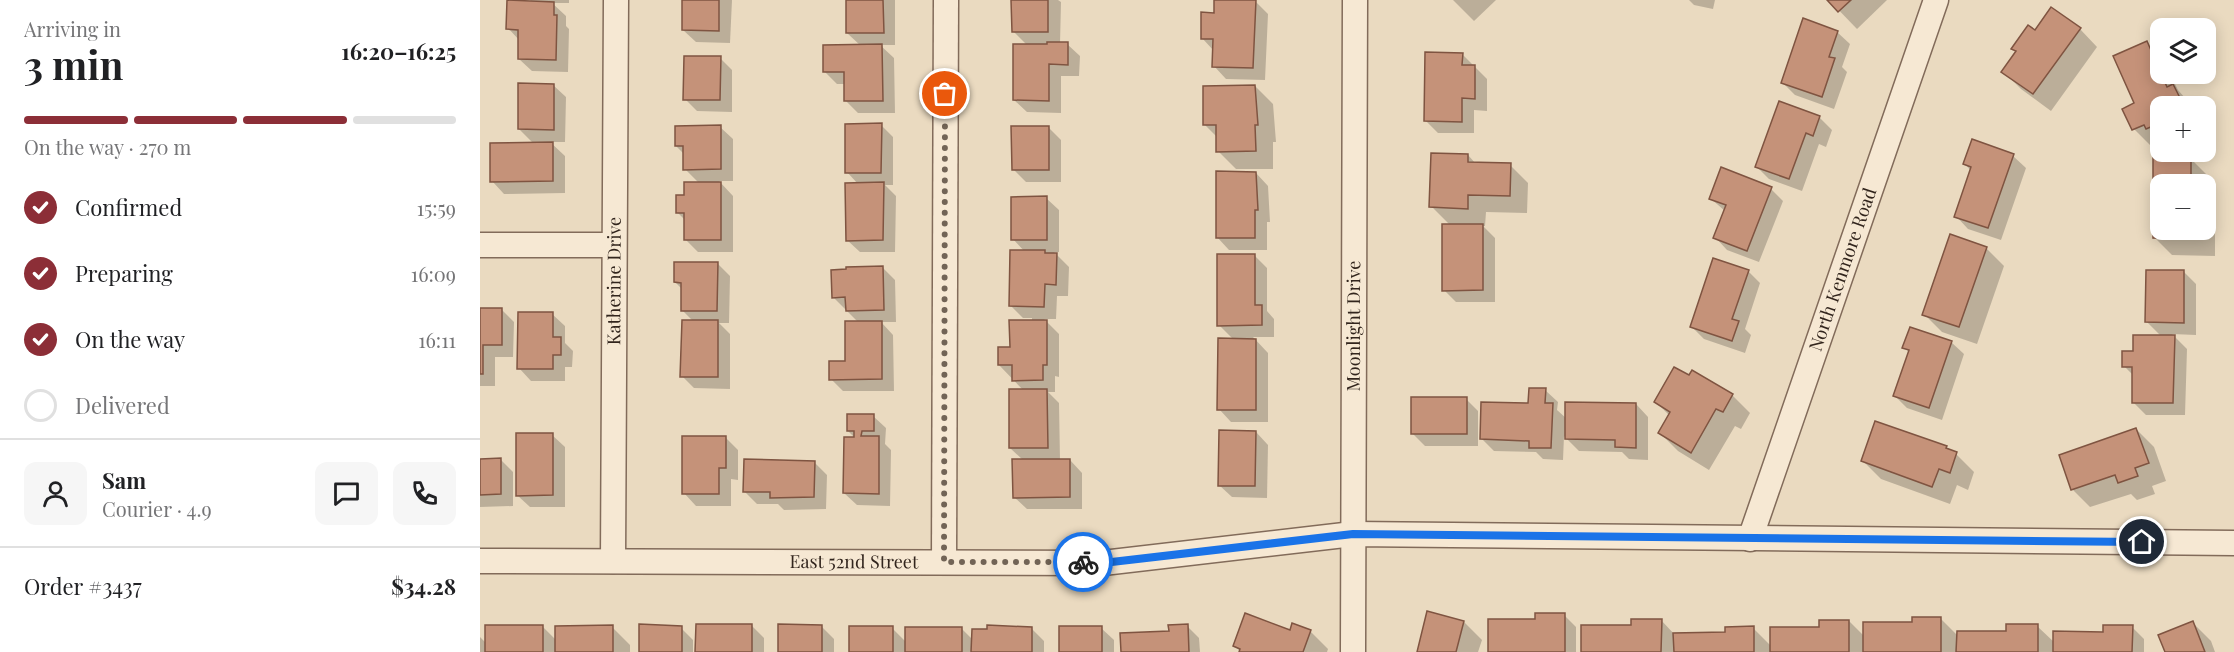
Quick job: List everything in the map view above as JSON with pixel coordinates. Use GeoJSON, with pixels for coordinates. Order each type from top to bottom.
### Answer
{"type":"FeatureCollection","features":[{"type":"Feature","properties":{"kind":"street","name":"Katherine Drive"},"geometry":{"type":"LineString","coordinates":[[613,561],[616,0]]}},
{"type":"Feature","properties":{"kind":"street"},"geometry":{"type":"LineString","coordinates":[[944,562],[946,0]]}},
{"type":"Feature","properties":{"kind":"street","name":"Moonlight Drive"},"geometry":{"type":"LineString","coordinates":[[1353,652],[1355,0]]}},
{"type":"Feature","properties":{"kind":"street","name":"North Kenmore Road"},"geometry":{"type":"LineString","coordinates":[[1750,539],[1935,0]]}},
{"type":"Feature","properties":{"kind":"street"},"geometry":{"type":"LineString","coordinates":[[480,245],[614,245]]}},
{"type":"Feature","properties":{"kind":"street","name":"East 52nd Street"},"geometry":{"type":"LineString","coordinates":[[480,561],[1103,563],[1353,534],[2234,543]]}},
{"type":"Feature","properties":{"kind":"building"},"geometry":{"type":"Polygon","coordinates":[[[507,0],[554,2],[554,15],[557,15],[556,60],[518,59],[518,30],[506,29],[507,0]]]}},
{"type":"Feature","properties":{"kind":"building"},"geometry":{"type":"Polygon","coordinates":[[[682,0],[719,0],[719,31],[682,30],[682,0]]]}},
{"type":"Feature","properties":{"kind":"building"},"geometry":{"type":"Polygon","coordinates":[[[846,0],[883,0],[884,33],[846,33],[846,0]]]}},
{"type":"Feature","properties":{"kind":"building"},"geometry":{"type":"Polygon","coordinates":[[[1011,0],[1048,0],[1048,32],[1012,32],[1011,0]]]}},
{"type":"Feature","properties":{"kind":"building"},"geometry":{"type":"Polygon","coordinates":[[[1214,0],[1256,0],[1253,68],[1212,67],[1213,39],[1201,39],[1201,12],[1214,13],[1214,0]]]}},
{"type":"Feature","properties":{"kind":"building"},"geometry":{"type":"Polygon","coordinates":[[[1827,0],[1851,0],[1838,12],[1827,0]]]}},
{"type":"Feature","properties":{"kind":"building"},"geometry":{"type":"Polygon","coordinates":[[[2051,7],[2081,28],[2033,94],[2001,72],[2016,51],[2011,49],[2028,25],[2035,30],[2051,7]]]}},
{"type":"Feature","properties":{"kind":"building"},"geometry":{"type":"Polygon","coordinates":[[[1803,18],[1838,31],[1829,57],[1835,58],[1822,97],[1781,83],[1803,18]]]}},
{"type":"Feature","properties":{"kind":"building"},"geometry":{"type":"Polygon","coordinates":[[[2147,41],[2150,48],[2150,84],[2166,84],[2167,87],[2173,84],[2179,96],[2150,96],[2150,127],[2146,129],[2144,125],[2132,130],[2122,109],[2134,103],[2113,56],[2147,41]]]}},
{"type":"Feature","properties":{"kind":"building"},"geometry":{"type":"Polygon","coordinates":[[[1047,42],[1068,42],[1068,65],[1049,64],[1049,101],[1013,100],[1013,44],[1047,44],[1047,42]]]}},
{"type":"Feature","properties":{"kind":"building"},"geometry":{"type":"Polygon","coordinates":[[[882,44],[883,101],[844,101],[844,72],[823,72],[823,45],[882,44]]]}},
{"type":"Feature","properties":{"kind":"building"},"geometry":{"type":"Polygon","coordinates":[[[1425,52],[1463,53],[1462,65],[1475,65],[1475,99],[1462,98],[1462,122],[1424,121],[1425,52]]]}},
{"type":"Feature","properties":{"kind":"building"},"geometry":{"type":"Polygon","coordinates":[[[684,56],[721,56],[720,100],[683,100],[684,56]]]}},
{"type":"Feature","properties":{"kind":"building"},"geometry":{"type":"Polygon","coordinates":[[[518,83],[554,84],[554,130],[518,129],[518,83]]]}},
{"type":"Feature","properties":{"kind":"building"},"geometry":{"type":"Polygon","coordinates":[[[1255,85],[1258,125],[1255,125],[1256,151],[1216,152],[1216,125],[1203,125],[1203,86],[1255,85]]]}},
{"type":"Feature","properties":{"kind":"building"},"geometry":{"type":"Polygon","coordinates":[[[1779,101],[1820,116],[1813,136],[1806,133],[1789,179],[1755,167],[1779,101]]]}},
{"type":"Feature","properties":{"kind":"building"},"geometry":{"type":"Polygon","coordinates":[[[882,123],[881,173],[845,173],[845,124],[882,123]]]}},
{"type":"Feature","properties":{"kind":"building"},"geometry":{"type":"Polygon","coordinates":[[[721,125],[721,169],[683,170],[683,146],[675,146],[675,126],[721,125]]]}},
{"type":"Feature","properties":{"kind":"building"},"geometry":{"type":"Polygon","coordinates":[[[1011,126],[1049,126],[1049,170],[1012,170],[1011,126]]]}},
{"type":"Feature","properties":{"kind":"building"},"geometry":{"type":"Polygon","coordinates":[[[1972,139],[2014,154],[1988,228],[1954,217],[1971,167],[1963,164],[1972,139]]]}},
{"type":"Feature","properties":{"kind":"building"},"geometry":{"type":"Polygon","coordinates":[[[553,142],[553,181],[490,182],[490,143],[553,142]]]}},
{"type":"Feature","properties":{"kind":"building"},"geometry":{"type":"Polygon","coordinates":[[[1431,153],[1468,154],[1468,162],[1511,163],[1510,196],[1468,195],[1468,209],[1429,207],[1431,153]]]}},
{"type":"Feature","properties":{"kind":"building"},"geometry":{"type":"Polygon","coordinates":[[[2153,162],[2191,162],[2191,174],[2153,174],[2153,162]]]}},
{"type":"Feature","properties":{"kind":"building"},"geometry":{"type":"Polygon","coordinates":[[[1721,167],[1772,187],[1747,251],[1713,238],[1726,205],[1709,199],[1721,167]]]}},
{"type":"Feature","properties":{"kind":"building"},"geometry":{"type":"Polygon","coordinates":[[[1216,171],[1256,172],[1258,210],[1255,210],[1255,238],[1216,238],[1216,171]]]}},
{"type":"Feature","properties":{"kind":"building"},"geometry":{"type":"Polygon","coordinates":[[[684,182],[721,182],[721,240],[684,240],[684,213],[676,213],[676,195],[684,195],[684,182]]]}},
{"type":"Feature","properties":{"kind":"building"},"geometry":{"type":"Polygon","coordinates":[[[884,182],[883,240],[846,241],[845,183],[884,182]]]}},
{"type":"Feature","properties":{"kind":"building"},"geometry":{"type":"Polygon","coordinates":[[[1047,196],[1047,240],[1011,240],[1011,197],[1047,196]]]}},
{"type":"Feature","properties":{"kind":"building"},"geometry":{"type":"Polygon","coordinates":[[[1442,224],[1483,224],[1483,290],[1442,291],[1442,224]]]}},
{"type":"Feature","properties":{"kind":"building"},"geometry":{"type":"Polygon","coordinates":[[[1950,234],[1987,247],[1959,327],[1922,315],[1950,234]]]}},
{"type":"Feature","properties":{"kind":"building"},"geometry":{"type":"Polygon","coordinates":[[[1010,250],[1045,250],[1045,253],[1057,253],[1056,285],[1045,284],[1044,307],[1009,306],[1010,250]]]}},
{"type":"Feature","properties":{"kind":"building"},"geometry":{"type":"Polygon","coordinates":[[[1217,254],[1255,254],[1255,305],[1262,305],[1262,325],[1217,326],[1217,254]]]}},
{"type":"Feature","properties":{"kind":"building"},"geometry":{"type":"Polygon","coordinates":[[[1713,258],[1749,270],[1732,319],[1739,321],[1732,341],[1690,327],[1713,258]]]}},
{"type":"Feature","properties":{"kind":"building"},"geometry":{"type":"Polygon","coordinates":[[[674,262],[718,262],[717,311],[681,311],[681,283],[674,282],[674,262]]]}},
{"type":"Feature","properties":{"kind":"building"},"geometry":{"type":"Polygon","coordinates":[[[883,266],[884,310],[846,311],[845,297],[832,298],[831,270],[846,269],[846,267],[883,266]]]}},
{"type":"Feature","properties":{"kind":"building"},"geometry":{"type":"Polygon","coordinates":[[[2146,270],[2184,270],[2184,323],[2145,322],[2146,270]]]}},
{"type":"Feature","properties":{"kind":"building"},"geometry":{"type":"Polygon","coordinates":[[[480,308],[502,308],[502,345],[483,345],[483,374],[480,374],[480,308]]]}},
{"type":"Feature","properties":{"kind":"building"},"geometry":{"type":"Polygon","coordinates":[[[518,312],[553,312],[553,337],[561,337],[561,355],[553,355],[553,369],[517,369],[518,312]]]}},
{"type":"Feature","properties":{"kind":"building"},"geometry":{"type":"Polygon","coordinates":[[[682,320],[718,320],[718,377],[680,377],[682,320]]]}},
{"type":"Feature","properties":{"kind":"building"},"geometry":{"type":"Polygon","coordinates":[[[1009,320],[1047,320],[1047,365],[1043,365],[1043,380],[1012,381],[1012,365],[998,365],[998,347],[1010,347],[1009,320]]]}},
{"type":"Feature","properties":{"kind":"building"},"geometry":{"type":"Polygon","coordinates":[[[845,321],[882,321],[882,379],[829,380],[829,361],[845,361],[845,321]]]}},
{"type":"Feature","properties":{"kind":"building"},"geometry":{"type":"Polygon","coordinates":[[[1910,327],[1952,341],[1929,408],[1893,396],[1909,350],[1902,348],[1910,327]]]}},
{"type":"Feature","properties":{"kind":"building"},"geometry":{"type":"Polygon","coordinates":[[[2133,335],[2175,335],[2173,403],[2132,403],[2132,367],[2122,367],[2122,351],[2133,351],[2133,335]]]}},
{"type":"Feature","properties":{"kind":"building"},"geometry":{"type":"Polygon","coordinates":[[[1218,338],[1256,339],[1256,410],[1217,410],[1218,338]]]}},
{"type":"Feature","properties":{"kind":"building"},"geometry":{"type":"Polygon","coordinates":[[[1674,367],[1689,375],[1692,370],[1733,394],[1723,412],[1716,409],[1691,453],[1658,433],[1670,412],[1654,402],[1674,367]]]}},
{"type":"Feature","properties":{"kind":"building"},"geometry":{"type":"Polygon","coordinates":[[[1529,388],[1546,388],[1545,403],[1553,403],[1551,448],[1529,448],[1529,441],[1480,439],[1481,402],[1528,403],[1529,388]]]}},
{"type":"Feature","properties":{"kind":"building"},"geometry":{"type":"Polygon","coordinates":[[[1009,389],[1047,389],[1048,448],[1009,448],[1009,389]]]}},
{"type":"Feature","properties":{"kind":"building"},"geometry":{"type":"Polygon","coordinates":[[[1411,397],[1467,397],[1467,434],[1411,434],[1411,397]]]}},
{"type":"Feature","properties":{"kind":"building"},"geometry":{"type":"Polygon","coordinates":[[[1565,402],[1636,403],[1636,448],[1615,447],[1615,440],[1565,439],[1565,402]]]}},
{"type":"Feature","properties":{"kind":"building"},"geometry":{"type":"Polygon","coordinates":[[[847,414],[874,414],[874,431],[862,431],[861,436],[879,436],[879,494],[843,493],[844,437],[854,437],[854,431],[847,431],[847,414]]]}},
{"type":"Feature","properties":{"kind":"building"},"geometry":{"type":"Polygon","coordinates":[[[1875,421],[1947,446],[1946,448],[1957,452],[1950,473],[1939,469],[1932,487],[1861,461],[1875,421]]]}},
{"type":"Feature","properties":{"kind":"building"},"geometry":{"type":"Polygon","coordinates":[[[2136,428],[2149,463],[2135,468],[2138,476],[2118,483],[2115,475],[2071,490],[2059,455],[2136,428]]]}},
{"type":"Feature","properties":{"kind":"building"},"geometry":{"type":"Polygon","coordinates":[[[1219,430],[1256,431],[1255,486],[1218,486],[1219,430]]]}},
{"type":"Feature","properties":{"kind":"building"},"geometry":{"type":"Polygon","coordinates":[[[516,433],[553,433],[553,495],[516,496],[516,433]]]}},
{"type":"Feature","properties":{"kind":"building"},"geometry":{"type":"Polygon","coordinates":[[[682,436],[726,436],[726,468],[719,468],[719,494],[682,494],[682,436]]]}},
{"type":"Feature","properties":{"kind":"building"},"geometry":{"type":"Polygon","coordinates":[[[501,458],[501,494],[480,495],[480,459],[501,458]]]}},
{"type":"Feature","properties":{"kind":"building"},"geometry":{"type":"Polygon","coordinates":[[[744,459],[815,461],[814,497],[770,498],[770,492],[743,492],[744,459]]]}},
{"type":"Feature","properties":{"kind":"building"},"geometry":{"type":"Polygon","coordinates":[[[1012,459],[1070,459],[1070,497],[1013,498],[1012,459]]]}},
{"type":"Feature","properties":{"kind":"building"},"geometry":{"type":"Polygon","coordinates":[[[1427,611],[1464,621],[1456,652],[1417,652],[1427,611]]]}},
{"type":"Feature","properties":{"kind":"building"},"geometry":{"type":"Polygon","coordinates":[[[1245,613],[1290,630],[1292,623],[1311,630],[1303,652],[1239,652],[1240,649],[1233,646],[1245,613]]]}},
{"type":"Feature","properties":{"kind":"building"},"geometry":{"type":"Polygon","coordinates":[[[1535,613],[1565,613],[1565,652],[1488,652],[1488,619],[1535,619],[1535,613]]]}},
{"type":"Feature","properties":{"kind":"building"},"geometry":{"type":"Polygon","coordinates":[[[1912,617],[1941,617],[1941,652],[1863,652],[1863,622],[1912,622],[1912,617]]]}},
{"type":"Feature","properties":{"kind":"building"},"geometry":{"type":"Polygon","coordinates":[[[1631,619],[1662,619],[1661,652],[1581,652],[1581,625],[1631,625],[1631,619]]]}},
{"type":"Feature","properties":{"kind":"building"},"geometry":{"type":"Polygon","coordinates":[[[1819,620],[1849,620],[1849,652],[1770,652],[1770,627],[1819,627],[1819,620]]]}},
{"type":"Feature","properties":{"kind":"building"},"geometry":{"type":"Polygon","coordinates":[[[2193,621],[2205,652],[2165,652],[2158,635],[2193,621]]]}},
{"type":"Feature","properties":{"kind":"building"},"geometry":{"type":"Polygon","coordinates":[[[639,624],[682,626],[682,652],[639,652],[639,624]]]}},
{"type":"Feature","properties":{"kind":"building"},"geometry":{"type":"Polygon","coordinates":[[[696,624],[752,624],[752,652],[695,652],[696,624]]]}},
{"type":"Feature","properties":{"kind":"building"},"geometry":{"type":"Polygon","coordinates":[[[778,624],[822,625],[822,652],[778,652],[778,624]]]}},
{"type":"Feature","properties":{"kind":"building"},"geometry":{"type":"Polygon","coordinates":[[[1188,624],[1189,652],[1121,652],[1120,633],[1169,631],[1168,625],[1188,624]]]}},
{"type":"Feature","properties":{"kind":"building"},"geometry":{"type":"Polygon","coordinates":[[[2006,624],[2038,624],[2038,652],[1956,652],[1957,631],[2006,631],[2006,624]]]}},
{"type":"Feature","properties":{"kind":"building"},"geometry":{"type":"Polygon","coordinates":[[[485,625],[543,625],[543,652],[485,652],[485,625]]]}},
{"type":"Feature","properties":{"kind":"building"},"geometry":{"type":"Polygon","coordinates":[[[613,625],[613,652],[555,652],[555,626],[613,625]]]}},
{"type":"Feature","properties":{"kind":"building"},"geometry":{"type":"Polygon","coordinates":[[[987,625],[1032,627],[1032,652],[971,652],[972,629],[987,629],[987,625]]]}},
{"type":"Feature","properties":{"kind":"building"},"geometry":{"type":"Polygon","coordinates":[[[2103,625],[2133,625],[2132,652],[2053,652],[2053,631],[2103,632],[2103,625]]]}},
{"type":"Feature","properties":{"kind":"building"},"geometry":{"type":"Polygon","coordinates":[[[849,626],[893,626],[893,652],[849,652],[849,626]]]}},
{"type":"Feature","properties":{"kind":"building"},"geometry":{"type":"Polygon","coordinates":[[[1059,626],[1102,626],[1102,652],[1059,652],[1059,626]]]}},
{"type":"Feature","properties":{"kind":"building"},"geometry":{"type":"Polygon","coordinates":[[[1754,626],[1754,652],[1674,652],[1673,633],[1725,632],[1725,627],[1754,626]]]}},
{"type":"Feature","properties":{"kind":"building"},"geometry":{"type":"Polygon","coordinates":[[[905,627],[962,627],[962,652],[905,652],[905,627]]]}},
{"type":"Feature","properties":{"kind":"way so far"},"geometry":{"type":"LineString","coordinates":[[945,94],[944,562],[1083,562]]}},
{"type":"Feature","properties":{"kind":"route"},"geometry":{"type":"LineString","coordinates":[[1083,562],[1103,563],[1353,534],[2142,542]]}}]}
